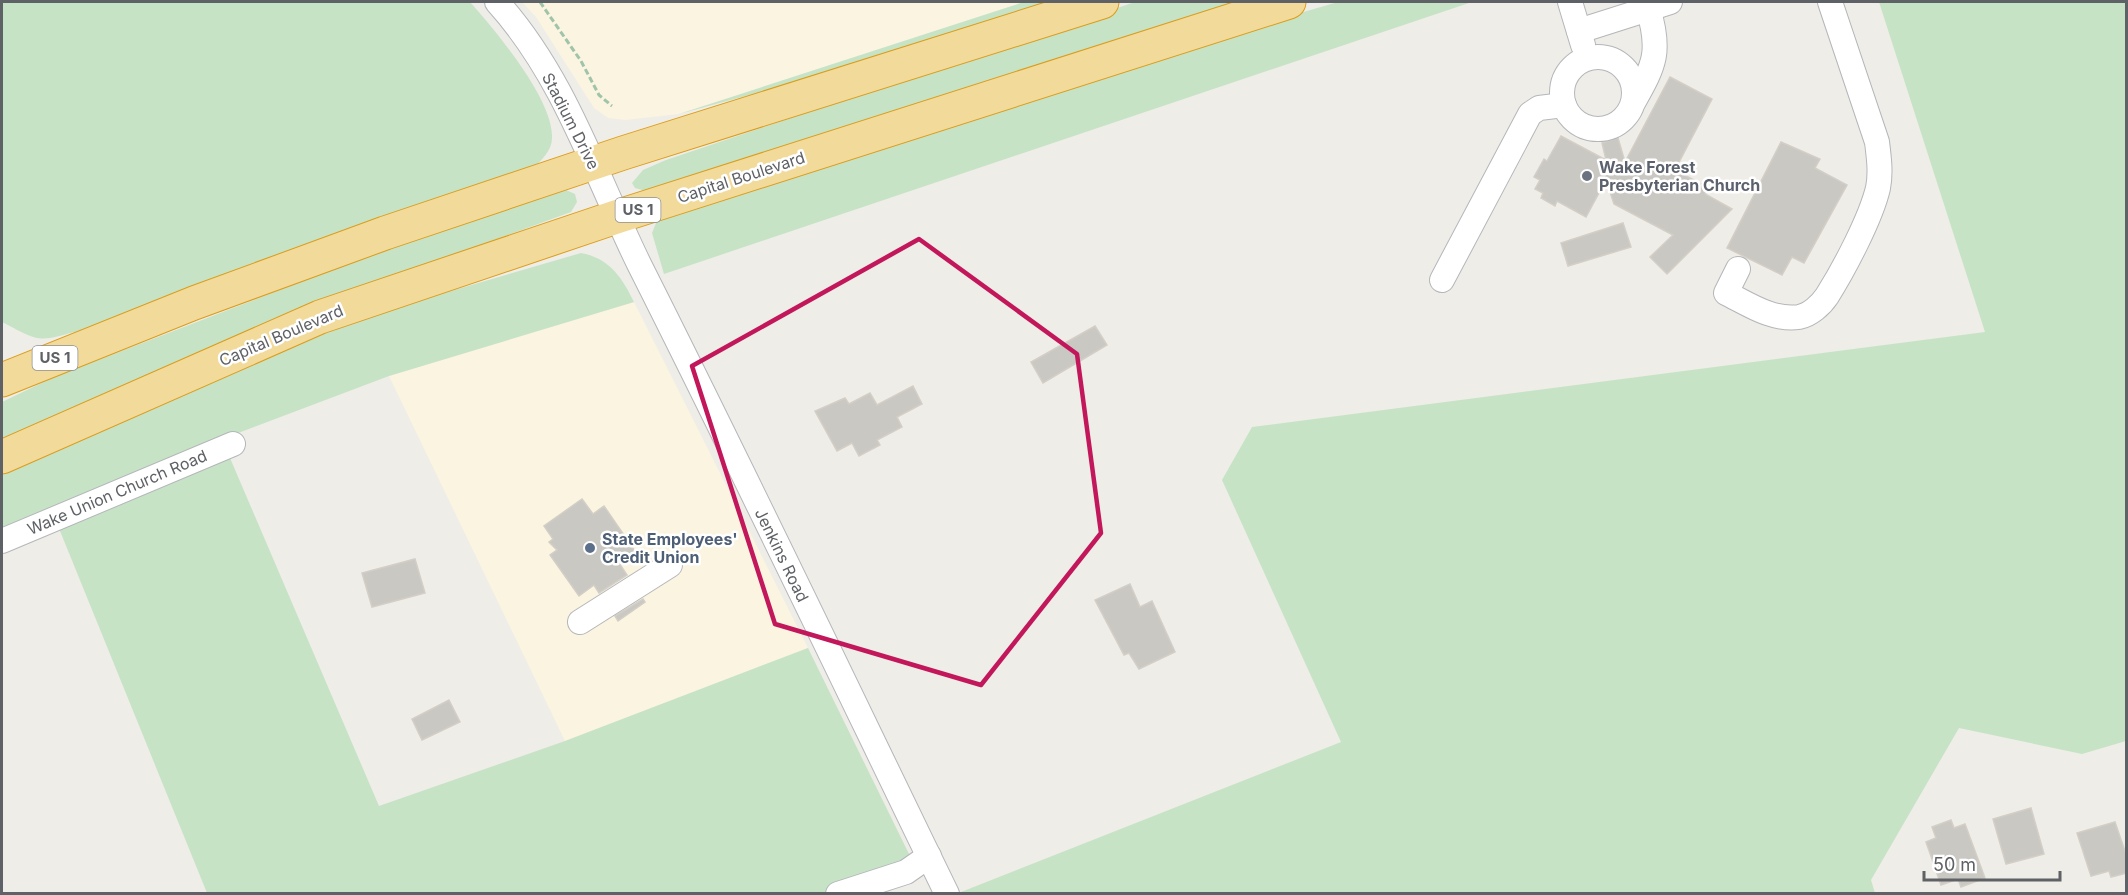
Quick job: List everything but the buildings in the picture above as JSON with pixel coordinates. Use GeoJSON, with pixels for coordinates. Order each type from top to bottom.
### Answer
{"type":"FeatureCollection","features":[{"type":"Feature","properties":{"kind":"highway","name":"US 1"},"geometry":{"type":"LineString","coordinates":[[4,373],[385,233],[594,162],[1102,2]]}},
{"type":"Feature","properties":{"kind":"highway","name":"Capital Boulevard"},"geometry":{"type":"LineString","coordinates":[[2,457],[320,317],[616,217],[1288,2]]}},
{"type":"Feature","properties":{"kind":"street","name":"Stadium Drive"},"geometry":{"type":"LineString","coordinates":[[497,2],[511,17],[558,88],[594,162],[616,217]]}},
{"type":"Feature","properties":{"kind":"street"},"geometry":{"type":"LineString","coordinates":[[1570,2],[1587,59]]}},
{"type":"Feature","properties":{"kind":"street"},"geometry":{"type":"LineString","coordinates":[[1738,269],[1726,293],[1768,313],[1785,318],[1802,317],[1814,310],[1826,297],[1872,207],[1880,166],[1877,142],[1830,2]]}},
{"type":"Feature","properties":{"kind":"street"},"geometry":{"type":"LineString","coordinates":[[1578,31],[1659,5],[1654,64],[1634,101],[1621,122],[1599,129],[1577,123],[1564,105],[1562,94],[1569,72],[1587,59],[1612,60],[1623,67],[1630,77],[1634,89],[1634,101]]}},
{"type":"Feature","properties":{"kind":"street"},"geometry":{"type":"LineString","coordinates":[[1442,280],[1530,114],[1539,108],[1564,105]]}},
{"type":"Feature","properties":{"kind":"street","name":"Jenkins Road"},"geometry":{"type":"LineString","coordinates":[[616,217],[947,894]]}},
{"type":"Feature","properties":{"kind":"street","name":"Wake Union Church Road"},"geometry":{"type":"LineString","coordinates":[[2,542],[233,444]]}},
{"type":"Feature","properties":{"kind":"street"},"geometry":{"type":"LineString","coordinates":[[580,622],[670,565]]}},
{"type":"Feature","properties":{"kind":"street"},"geometry":{"type":"LineString","coordinates":[[838,894],[906,872],[928,856]]}},
{"type":"Feature","properties":{"kind":"path"},"geometry":{"type":"LineString","coordinates":[[540,2],[581,61],[599,95],[612,106]]}},
{"type":"Feature","properties":{"kind":"highlighted area"},"geometry":{"type":"Polygon","coordinates":[[[919,239],[1077,354],[1101,533],[981,685],[775,624],[692,366],[919,239]]]}},
{"type":"Feature","properties":{"kind":"shaded area"},"geometry":{"type":"Polygon","coordinates":[[[522,2],[1024,2],[679,114],[625,120],[608,118],[594,108],[536,17],[522,2]]]}},
{"type":"Feature","properties":{"kind":"shaded area"},"geometry":{"type":"Polygon","coordinates":[[[634,302],[808,648],[565,741],[389,376],[634,302]]]}},
{"type":"Feature","properties":{"kind":"green space"},"geometry":{"type":"Polygon","coordinates":[[[2,2],[470,2],[507,47],[534,86],[550,122],[552,143],[546,155],[533,169],[82,330],[56,337],[33,337],[2,322],[2,2]]]}},
{"type":"Feature","properties":{"kind":"green space"},"geometry":{"type":"Polygon","coordinates":[[[1024,2],[1062,2],[896,55],[679,114],[1024,2]]]}},
{"type":"Feature","properties":{"kind":"green space"},"geometry":{"type":"Polygon","coordinates":[[[1135,2],[1250,2],[646,191],[635,188],[632,183],[643,170],[666,160],[1135,2]]]}},
{"type":"Feature","properties":{"kind":"green space"},"geometry":{"type":"Polygon","coordinates":[[[1338,2],[1472,2],[664,274],[652,233],[658,218],[1136,61],[1338,2]]]}},
{"type":"Feature","properties":{"kind":"green space"},"geometry":{"type":"Polygon","coordinates":[[[1879,2],[2126,2],[2126,741],[2082,754],[1959,728],[1871,880],[1875,893],[956,894],[1341,742],[1222,480],[1252,427],[1985,332],[1879,2]]]}},
{"type":"Feature","properties":{"kind":"green space"},"geometry":{"type":"Polygon","coordinates":[[[566,190],[575,194],[577,202],[571,212],[310,307],[2,444],[2,402],[54,377],[454,223],[566,190]]]}},
{"type":"Feature","properties":{"kind":"green space"},"geometry":{"type":"Polygon","coordinates":[[[581,253],[607,264],[625,284],[634,302],[389,376],[183,454],[2,529],[2,469],[249,362],[396,307],[581,253]]]}},
{"type":"Feature","properties":{"kind":"green space"},"geometry":{"type":"Polygon","coordinates":[[[230,458],[379,806],[565,741],[808,648],[911,858],[824,893],[207,893],[58,526],[230,458]]]}},
{"type":"Feature","properties":{"kind":"place","name":"Wake Forest Presbyterian Church"},"geometry":{"type":"Point","coordinates":[1587,176]}},
{"type":"Feature","properties":{"kind":"place","name":"State Employees' Credit Union"},"geometry":{"type":"Point","coordinates":[590,548]}}]}
